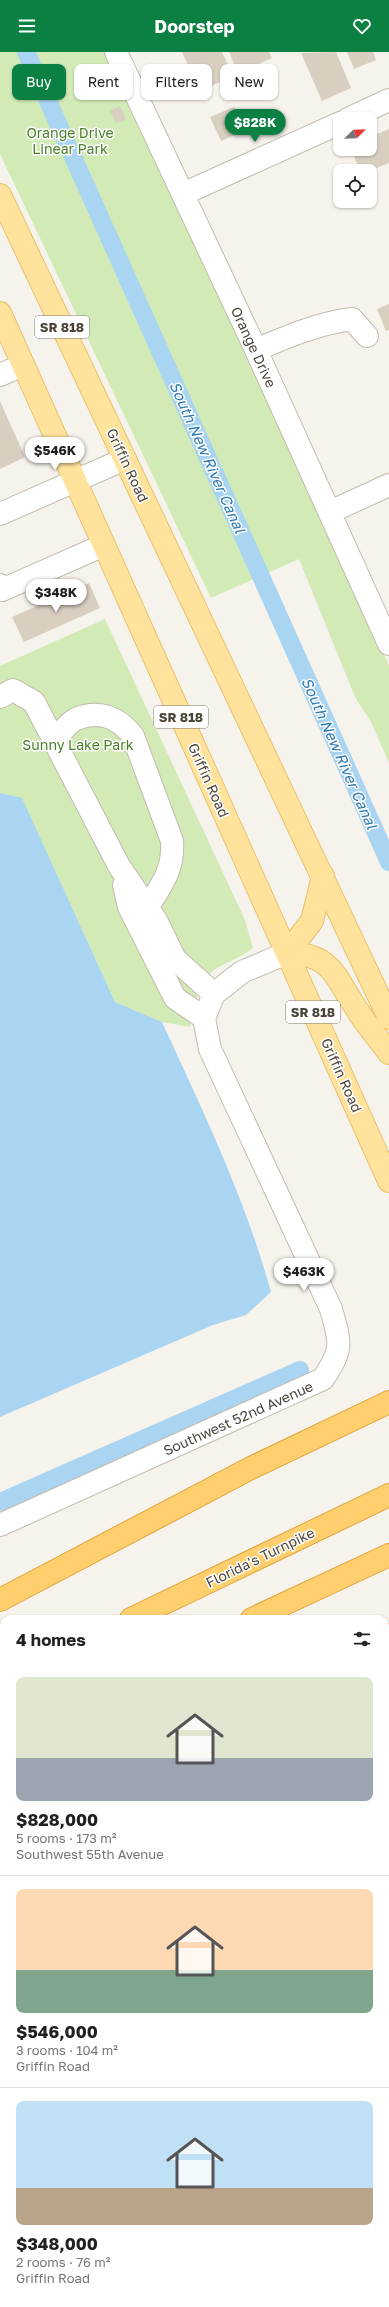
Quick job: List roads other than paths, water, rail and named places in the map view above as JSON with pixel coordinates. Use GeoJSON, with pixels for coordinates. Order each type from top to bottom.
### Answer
{"type":"FeatureCollection","features":[{"type":"Feature","properties":{"kind":"highway"},"geometry":{"type":"LineString","coordinates":[[0,1600],[249,1469],[389,1402]]}},
{"type":"Feature","properties":{"kind":"highway","name":"Florida's Turnpike"},"geometry":{"type":"LineString","coordinates":[[140,1615],[389,1495]]}},
{"type":"Feature","properties":{"kind":"highway"},"geometry":{"type":"LineString","coordinates":[[261,1615],[389,1555]]}},
{"type":"Feature","properties":{"kind":"main road","name":"Griffin Road"},"geometry":{"type":"LineString","coordinates":[[0,195],[389,1018]]}},
{"type":"Feature","properties":{"kind":"main road","name":"Griffin Road"},"geometry":{"type":"LineString","coordinates":[[0,313],[389,1181]]}},
{"type":"Feature","properties":{"kind":"main road"},"geometry":{"type":"LineString","coordinates":[[286,953],[312,921],[323,876]]}},
{"type":"Feature","properties":{"kind":"main road"},"geometry":{"type":"LineString","coordinates":[[286,953],[304,953],[314,957],[333,972],[357,1010],[389,1053]]}},
{"type":"Feature","properties":{"kind":"street","name":"Orange Drive"},"geometry":{"type":"LineString","coordinates":[[116,52],[256,350],[389,644]]}},
{"type":"Feature","properties":{"kind":"street"},"geometry":{"type":"LineString","coordinates":[[363,112],[389,100]]}},
{"type":"Feature","properties":{"kind":"street"},"geometry":{"type":"LineString","coordinates":[[183,194],[333,126]]}},
{"type":"Feature","properties":{"kind":"street"},"geometry":{"type":"LineString","coordinates":[[256,350],[290,336],[352,319],[367,336]]}},
{"type":"Feature","properties":{"kind":"street"},"geometry":{"type":"LineString","coordinates":[[0,375],[24,365]]}},
{"type":"Feature","properties":{"kind":"street"},"geometry":{"type":"LineString","coordinates":[[0,514],[125,459]]}},
{"type":"Feature","properties":{"kind":"street"},"geometry":{"type":"LineString","coordinates":[[330,512],[389,485]]}},
{"type":"Feature","properties":{"kind":"street"},"geometry":{"type":"LineString","coordinates":[[0,586],[2,590],[104,545]]}},
{"type":"Feature","properties":{"kind":"street"},"geometry":{"type":"LineString","coordinates":[[0,697],[13,690],[34,702],[119,866],[157,922],[175,959],[214,994]]}},
{"type":"Feature","properties":{"kind":"street"},"geometry":{"type":"LineString","coordinates":[[54,740],[75,720],[91,715],[107,716],[123,723],[133,736],[172,847],[173,858],[168,872],[148,908]]}},
{"type":"Feature","properties":{"kind":"street"},"geometry":{"type":"LineString","coordinates":[[119,866],[130,907],[175,998],[204,1018],[214,994],[242,972],[286,953]]}},
{"type":"Feature","properties":{"kind":"street","name":"Southwest 52nd Avenue"},"geometry":{"type":"LineString","coordinates":[[0,1525],[323,1379],[337,1359],[339,1336],[331,1309],[210,1049],[204,1018]]}},
{"type":"Feature","properties":{"kind":"water"},"geometry":{"type":"Polygon","coordinates":[[[0,793],[22,798],[115,1002],[162,1022],[208,1122],[236,1189],[261,1257],[271,1292],[246,1315],[213,1325],[0,1417],[0,793]]]}},
{"type":"Feature","properties":{"kind":"waterway","name":"South New River Canal"},"geometry":{"type":"LineString","coordinates":[[26,52],[389,862]]}},
{"type":"Feature","properties":{"kind":"waterway"},"geometry":{"type":"LineString","coordinates":[[0,1502],[300,1370]]}},
{"type":"Feature","properties":{"kind":"park label","name":"Orange Drive Linear Park"},"geometry":{"type":"Point","coordinates":[70,140]}},
{"type":"Feature","properties":{"kind":"park label","name":"Sunny Lake Park"},"geometry":{"type":"Point","coordinates":[78,744]}}]}
